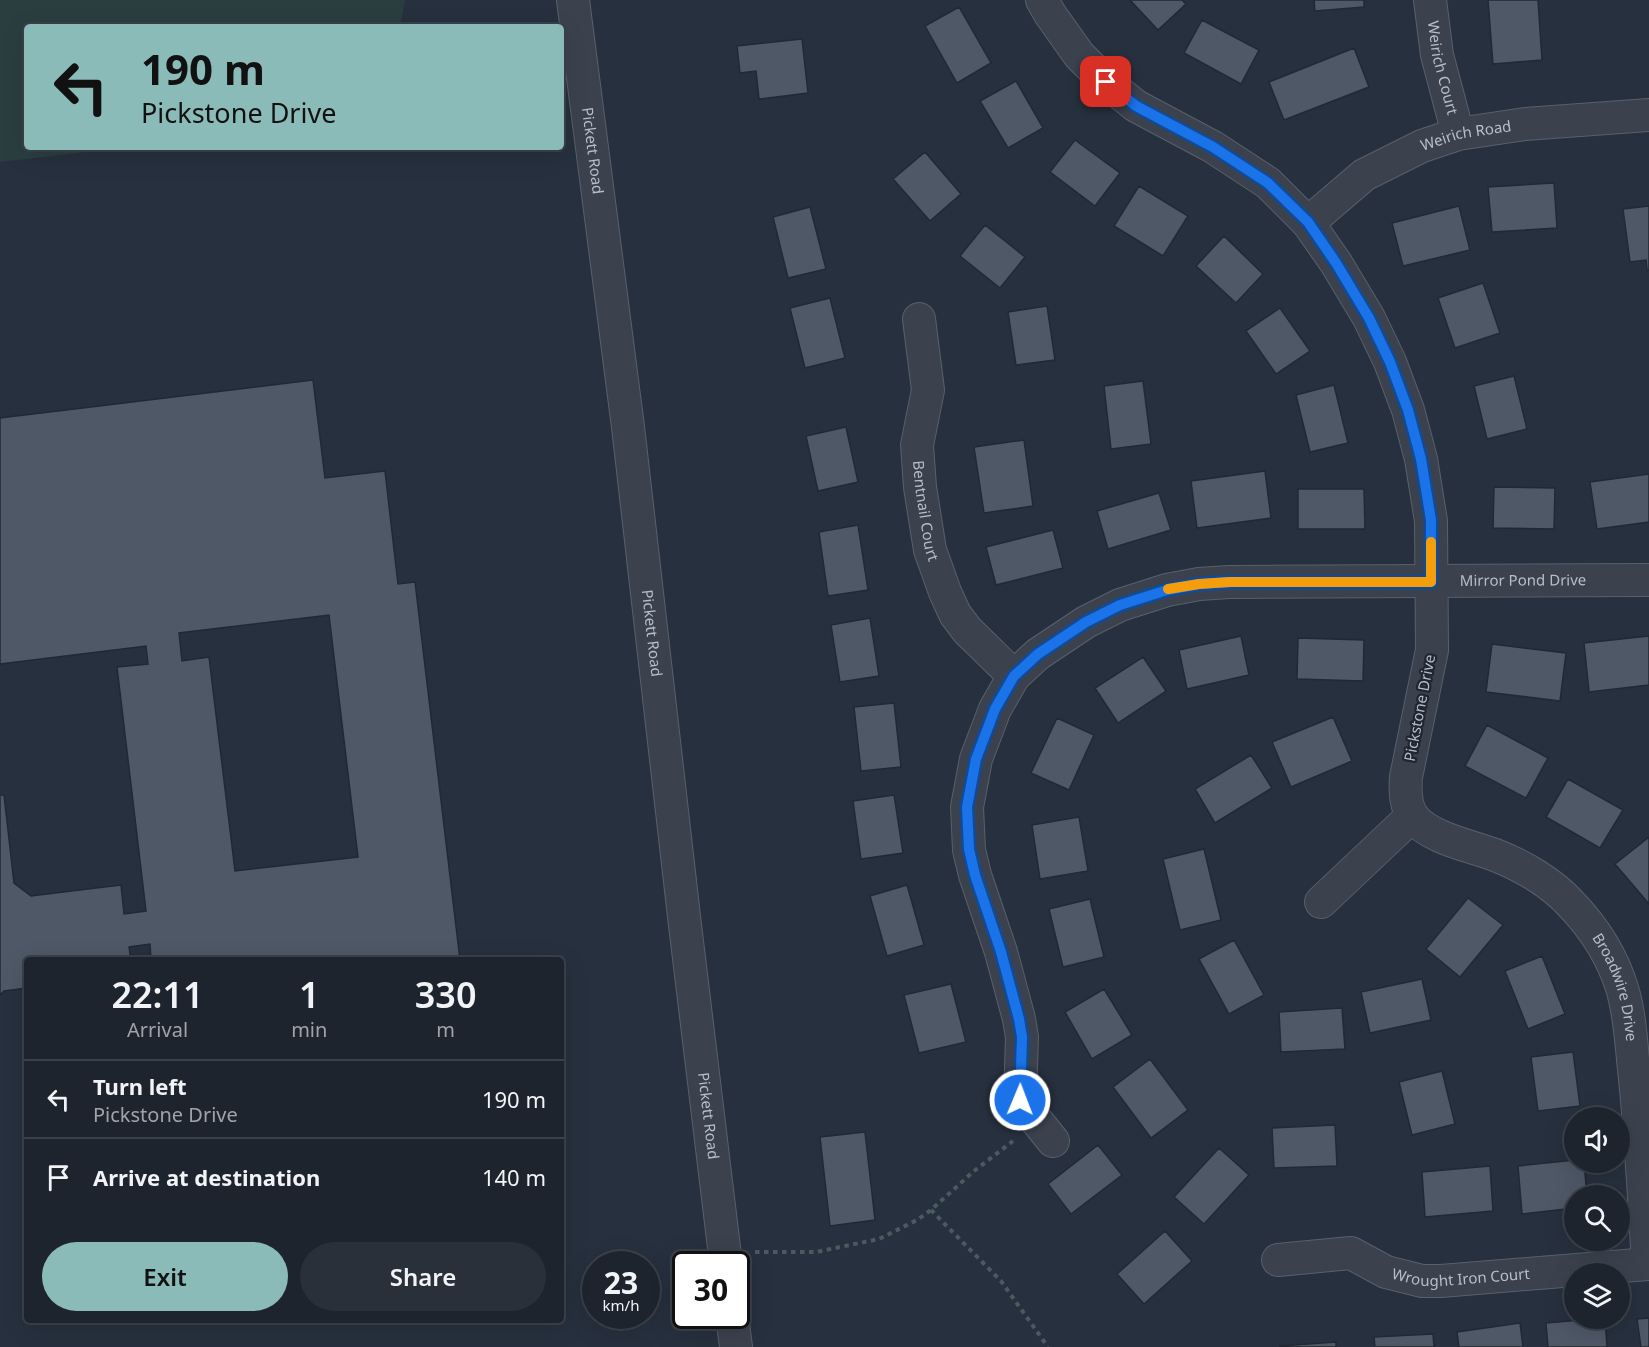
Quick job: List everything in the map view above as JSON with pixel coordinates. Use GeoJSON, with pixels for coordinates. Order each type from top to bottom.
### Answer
{"type":"FeatureCollection","features":[{"type":"Feature","properties":{"kind":"street","name":"Pickett Road"},"geometry":{"type":"LineString","coordinates":[[573,0],[628,427],[724,1251]]}},
{"type":"Feature","properties":{"kind":"street","name":"Pickstone Drive"},"geometry":{"type":"LineString","coordinates":[[1042,0],[1079,55],[1106,82],[1136,106],[1213,147],[1268,183],[1308,222],[1369,318],[1390,362],[1408,410],[1421,459],[1431,520],[1432,650],[1406,777],[1405,790],[1412,816]]}},
{"type":"Feature","properties":{"kind":"street","name":"Weirich Court"},"geometry":{"type":"LineString","coordinates":[[1430,0],[1437,55],[1458,134]]}},
{"type":"Feature","properties":{"kind":"street","name":"Weirich Road"},"geometry":{"type":"LineString","coordinates":[[1308,222],[1364,176],[1422,146],[1458,134],[1525,124],[1649,115]]}},
{"type":"Feature","properties":{"kind":"street","name":"Bentnail Court"},"geometry":{"type":"LineString","coordinates":[[919,319],[928,390],[917,445],[920,487],[930,550],[955,614],[967,630],[1014,676]]}},
{"type":"Feature","properties":{"kind":"street","name":"Mirror Pond Drive"},"geometry":{"type":"LineString","coordinates":[[1046,1131],[1020,1100],[1022,1037],[1019,1019],[1001,952],[975,875],[969,849],[967,807],[976,759],[995,709],[1014,676],[1038,654],[1086,622],[1120,605],[1167,590],[1199,584],[1649,580]]}},
{"type":"Feature","properties":{"kind":"street"},"geometry":{"type":"LineString","coordinates":[[1321,902],[1412,816]]}},
{"type":"Feature","properties":{"kind":"street","name":"Broadwire Drive"},"geometry":{"type":"LineString","coordinates":[[1412,816],[1440,836],[1497,856],[1545,882],[1568,900],[1605,946],[1622,987],[1628,1012],[1649,1264]]}},
{"type":"Feature","properties":{"kind":"street","name":"Wrought Iron Court"},"geometry":{"type":"LineString","coordinates":[[1278,1260],[1351,1253],[1386,1272],[1422,1281],[1649,1264]]}},
{"type":"Feature","properties":{"kind":"street"},"geometry":{"type":"LineString","coordinates":[[734,1329],[736,1347]]}},
{"type":"Feature","properties":{"kind":"path"},"geometry":{"type":"LineString","coordinates":[[750,1256],[816,1252],[879,1239],[917,1220],[932,1210],[974,1172],[1046,1131]]}},
{"type":"Feature","properties":{"kind":"path"},"geometry":{"type":"LineString","coordinates":[[932,1210],[1000,1281],[1048,1347]]}},
{"type":"Feature","properties":{"kind":"green space"},"geometry":{"type":"Polygon","coordinates":[[[0,0],[405,0],[401,24],[24,24],[24,150],[103,150],[0,162],[0,0]]]}},
{"type":"Feature","properties":{"kind":"building"},"geometry":{"type":"Polygon","coordinates":[[[1130,0],[1182,0],[1186,4],[1158,30],[1130,0]]]}},
{"type":"Feature","properties":{"kind":"building"},"geometry":{"type":"Polygon","coordinates":[[[1314,0],[1364,0],[1364,7],[1315,11],[1314,0]]]}},
{"type":"Feature","properties":{"kind":"building"},"geometry":{"type":"Polygon","coordinates":[[[1488,0],[1538,0],[1542,60],[1493,64],[1488,0]]]}},
{"type":"Feature","properties":{"kind":"building"},"geometry":{"type":"Polygon","coordinates":[[[959,7],[991,63],[957,83],[925,26],[959,7]]]}},
{"type":"Feature","properties":{"kind":"building"},"geometry":{"type":"Polygon","coordinates":[[[1202,20],[1259,50],[1241,84],[1184,53],[1202,20]]]}},
{"type":"Feature","properties":{"kind":"building"},"geometry":{"type":"Polygon","coordinates":[[[802,39],[808,93],[759,99],[756,71],[740,73],[737,46],[802,39]]]}},
{"type":"Feature","properties":{"kind":"building"},"geometry":{"type":"Polygon","coordinates":[[[1354,48],[1369,87],[1284,120],[1269,82],[1354,48]]]}},
{"type":"Feature","properties":{"kind":"building"},"geometry":{"type":"Polygon","coordinates":[[[1016,81],[1043,128],[1008,148],[980,101],[1016,81]]]}},
{"type":"Feature","properties":{"kind":"building"},"geometry":{"type":"Polygon","coordinates":[[[1075,140],[1120,173],[1095,206],[1050,172],[1075,140]]]}},
{"type":"Feature","properties":{"kind":"building"},"geometry":{"type":"Polygon","coordinates":[[[925,152],[961,194],[930,221],[893,179],[925,152]]]}},
{"type":"Feature","properties":{"kind":"building"},"geometry":{"type":"Polygon","coordinates":[[[1554,183],[1557,228],[1492,232],[1488,187],[1554,183]]]}},
{"type":"Feature","properties":{"kind":"building"},"geometry":{"type":"Polygon","coordinates":[[[1139,186],[1188,216],[1163,256],[1114,226],[1139,186]]]}},
{"type":"Feature","properties":{"kind":"building"},"geometry":{"type":"Polygon","coordinates":[[[1459,206],[1470,250],[1403,266],[1392,223],[1459,206]]]}},
{"type":"Feature","properties":{"kind":"building"},"geometry":{"type":"Polygon","coordinates":[[[1649,206],[1649,270],[1647,270],[1646,260],[1630,262],[1623,209],[1649,206]]]}},
{"type":"Feature","properties":{"kind":"building"},"geometry":{"type":"Polygon","coordinates":[[[810,207],[826,269],[788,278],[773,217],[810,207]]]}},
{"type":"Feature","properties":{"kind":"building"},"geometry":{"type":"Polygon","coordinates":[[[985,225],[1025,257],[1000,288],[960,256],[985,225]]]}},
{"type":"Feature","properties":{"kind":"building"},"geometry":{"type":"Polygon","coordinates":[[[1224,236],[1263,274],[1236,303],[1196,266],[1224,236]]]}},
{"type":"Feature","properties":{"kind":"building"},"geometry":{"type":"Polygon","coordinates":[[[1483,283],[1500,333],[1455,348],[1438,298],[1483,283]]]}},
{"type":"Feature","properties":{"kind":"building"},"geometry":{"type":"Polygon","coordinates":[[[830,298],[845,358],[805,368],[790,308],[830,298]]]}},
{"type":"Feature","properties":{"kind":"building"},"geometry":{"type":"Polygon","coordinates":[[[1047,306],[1055,360],[1016,365],[1008,312],[1047,306]]]}},
{"type":"Feature","properties":{"kind":"building"},"geometry":{"type":"Polygon","coordinates":[[[1280,308],[1310,351],[1276,374],[1246,331],[1280,308]]]}},
{"type":"Feature","properties":{"kind":"building"},"geometry":{"type":"Polygon","coordinates":[[[1514,376],[1527,429],[1487,439],[1474,386],[1514,376]]]}},
{"type":"Feature","properties":{"kind":"building"},"geometry":{"type":"Polygon","coordinates":[[[313,380],[325,478],[385,471],[398,584],[415,582],[460,957],[151,957],[150,944],[129,947],[131,957],[24,957],[24,988],[4,991],[0,995],[0,795],[4,795],[14,883],[31,896],[121,885],[124,914],[146,911],[117,667],[148,664],[146,646],[0,664],[0,418],[313,380]],[[329,615],[179,633],[182,661],[209,657],[235,871],[358,857],[329,615]]]}},
{"type":"Feature","properties":{"kind":"building"},"geometry":{"type":"Polygon","coordinates":[[[1143,381],[1151,444],[1111,449],[1104,386],[1143,381]]]}},
{"type":"Feature","properties":{"kind":"building"},"geometry":{"type":"Polygon","coordinates":[[[1334,385],[1348,443],[1310,452],[1296,395],[1334,385]]]}},
{"type":"Feature","properties":{"kind":"building"},"geometry":{"type":"Polygon","coordinates":[[[846,427],[858,482],[818,491],[806,436],[846,427]]]}},
{"type":"Feature","properties":{"kind":"building"},"geometry":{"type":"Polygon","coordinates":[[[1024,440],[1033,506],[984,513],[974,447],[1024,440]]]}},
{"type":"Feature","properties":{"kind":"building"},"geometry":{"type":"Polygon","coordinates":[[[1265,471],[1271,518],[1197,528],[1191,481],[1265,471]]]}},
{"type":"Feature","properties":{"kind":"building"},"geometry":{"type":"Polygon","coordinates":[[[1649,474],[1649,522],[1597,529],[1590,482],[1649,474]]]}},
{"type":"Feature","properties":{"kind":"building"},"geometry":{"type":"Polygon","coordinates":[[[1494,487],[1555,488],[1554,529],[1493,528],[1494,487]]]}},
{"type":"Feature","properties":{"kind":"building"},"geometry":{"type":"Polygon","coordinates":[[[1298,489],[1364,489],[1365,529],[1298,529],[1298,489]]]}},
{"type":"Feature","properties":{"kind":"building"},"geometry":{"type":"Polygon","coordinates":[[[1159,493],[1171,530],[1108,549],[1097,511],[1159,493]]]}},
{"type":"Feature","properties":{"kind":"building"},"geometry":{"type":"Polygon","coordinates":[[[858,525],[868,590],[828,596],[819,532],[858,525]]]}},
{"type":"Feature","properties":{"kind":"building"},"geometry":{"type":"Polygon","coordinates":[[[1053,530],[1063,568],[996,585],[986,547],[1053,530]]]}},
{"type":"Feature","properties":{"kind":"building"},"geometry":{"type":"Polygon","coordinates":[[[870,618],[879,676],[840,682],[831,625],[870,618]]]}},
{"type":"Feature","properties":{"kind":"building"},"geometry":{"type":"Polygon","coordinates":[[[1241,636],[1249,675],[1187,689],[1179,650],[1241,636]]]}},
{"type":"Feature","properties":{"kind":"building"},"geometry":{"type":"Polygon","coordinates":[[[1649,636],[1649,685],[1589,692],[1584,643],[1649,636]]]}},
{"type":"Feature","properties":{"kind":"building"},"geometry":{"type":"Polygon","coordinates":[[[1298,638],[1364,640],[1363,681],[1297,679],[1298,638]]]}},
{"type":"Feature","properties":{"kind":"building"},"geometry":{"type":"Polygon","coordinates":[[[1492,644],[1566,653],[1560,701],[1486,692],[1492,644]]]}},
{"type":"Feature","properties":{"kind":"building"},"geometry":{"type":"Polygon","coordinates":[[[1143,657],[1166,691],[1118,723],[1095,688],[1143,657]]]}},
{"type":"Feature","properties":{"kind":"building"},"geometry":{"type":"Polygon","coordinates":[[[894,703],[901,767],[861,771],[854,707],[894,703]]]}},
{"type":"Feature","properties":{"kind":"building"},"geometry":{"type":"Polygon","coordinates":[[[1333,717],[1352,761],[1291,787],[1272,742],[1333,717]]]}},
{"type":"Feature","properties":{"kind":"building"},"geometry":{"type":"Polygon","coordinates":[[[1057,718],[1094,735],[1069,790],[1031,773],[1057,718]]]}},
{"type":"Feature","properties":{"kind":"building"},"geometry":{"type":"Polygon","coordinates":[[[1487,725],[1548,758],[1526,798],[1465,766],[1487,725]]]}},
{"type":"Feature","properties":{"kind":"building"},"geometry":{"type":"Polygon","coordinates":[[[1251,755],[1272,788],[1215,823],[1195,789],[1251,755]]]}},
{"type":"Feature","properties":{"kind":"building"},"geometry":{"type":"Polygon","coordinates":[[[1568,779],[1623,810],[1600,848],[1546,817],[1568,779]]]}},
{"type":"Feature","properties":{"kind":"building"},"geometry":{"type":"Polygon","coordinates":[[[894,795],[903,853],[861,859],[853,801],[894,795]]]}},
{"type":"Feature","properties":{"kind":"building"},"geometry":{"type":"Polygon","coordinates":[[[1079,817],[1088,871],[1040,879],[1032,825],[1079,817]]]}},
{"type":"Feature","properties":{"kind":"building"},"geometry":{"type":"Polygon","coordinates":[[[1649,837],[1649,904],[1615,864],[1649,837]]]}},
{"type":"Feature","properties":{"kind":"building"},"geometry":{"type":"Polygon","coordinates":[[[1204,849],[1221,920],[1180,930],[1163,859],[1204,849]]]}},
{"type":"Feature","properties":{"kind":"building"},"geometry":{"type":"Polygon","coordinates":[[[907,885],[924,945],[887,956],[870,896],[907,885]]]}},
{"type":"Feature","properties":{"kind":"building"},"geometry":{"type":"Polygon","coordinates":[[[1468,898],[1503,925],[1460,977],[1426,949],[1468,898]]]}},
{"type":"Feature","properties":{"kind":"building"},"geometry":{"type":"Polygon","coordinates":[[[1090,899],[1104,957],[1063,967],[1049,909],[1090,899]]]}},
{"type":"Feature","properties":{"kind":"building"},"geometry":{"type":"Polygon","coordinates":[[[1234,940],[1264,995],[1229,1014],[1199,959],[1234,940]]]}},
{"type":"Feature","properties":{"kind":"building"},"geometry":{"type":"Polygon","coordinates":[[[1542,956],[1565,1014],[1528,1029],[1505,971],[1542,956]]]}},
{"type":"Feature","properties":{"kind":"building"},"geometry":{"type":"Polygon","coordinates":[[[1422,979],[1431,1020],[1370,1033],[1361,992],[1422,979]]]}},
{"type":"Feature","properties":{"kind":"building"},"geometry":{"type":"Polygon","coordinates":[[[951,984],[966,1042],[919,1053],[904,995],[951,984]]]}},
{"type":"Feature","properties":{"kind":"building"},"geometry":{"type":"Polygon","coordinates":[[[1104,989],[1132,1035],[1092,1059],[1065,1012],[1104,989]]]}},
{"type":"Feature","properties":{"kind":"building"},"geometry":{"type":"Polygon","coordinates":[[[1342,1008],[1345,1049],[1281,1052],[1279,1012],[1342,1008]]]}},
{"type":"Feature","properties":{"kind":"building"},"geometry":{"type":"Polygon","coordinates":[[[1573,1052],[1580,1106],[1538,1111],[1531,1057],[1573,1052]]]}},
{"type":"Feature","properties":{"kind":"building"},"geometry":{"type":"Polygon","coordinates":[[[1150,1059],[1188,1110],[1151,1138],[1113,1087],[1150,1059]]]}},
{"type":"Feature","properties":{"kind":"building"},"geometry":{"type":"Polygon","coordinates":[[[1442,1071],[1455,1124],[1412,1135],[1399,1082],[1442,1071]]]}},
{"type":"Feature","properties":{"kind":"building"},"geometry":{"type":"Polygon","coordinates":[[[1335,1125],[1337,1166],[1274,1168],[1272,1128],[1335,1125]]]}},
{"type":"Feature","properties":{"kind":"building"},"geometry":{"type":"Polygon","coordinates":[[[865,1132],[875,1220],[830,1226],[820,1137],[865,1132]]]}},
{"type":"Feature","properties":{"kind":"building"},"geometry":{"type":"Polygon","coordinates":[[[1098,1145],[1122,1175],[1071,1214],[1048,1184],[1098,1145]]]}},
{"type":"Feature","properties":{"kind":"building"},"geometry":{"type":"Polygon","coordinates":[[[1219,1148],[1249,1175],[1204,1224],[1174,1197],[1219,1148]]]}},
{"type":"Feature","properties":{"kind":"building"},"geometry":{"type":"Polygon","coordinates":[[[1564,1161],[1564,1173],[1585,1173],[1586,1185],[1564,1185],[1564,1209],[1522,1214],[1518,1166],[1564,1161]]]}},
{"type":"Feature","properties":{"kind":"building"},"geometry":{"type":"Polygon","coordinates":[[[1490,1166],[1493,1211],[1425,1217],[1422,1172],[1490,1166]]]}},
{"type":"Feature","properties":{"kind":"building"},"geometry":{"type":"Polygon","coordinates":[[[1165,1231],[1192,1261],[1144,1304],[1117,1274],[1165,1231]]]}},
{"type":"Feature","properties":{"kind":"building"},"geometry":{"type":"Polygon","coordinates":[[[1649,1318],[1649,1347],[1641,1347],[1637,1319],[1649,1318]]]}},
{"type":"Feature","properties":{"kind":"building"},"geometry":{"type":"Polygon","coordinates":[[[1564,1321],[1564,1329],[1606,1329],[1607,1347],[1548,1347],[1546,1323],[1564,1321]]]}},
{"type":"Feature","properties":{"kind":"building"},"geometry":{"type":"Polygon","coordinates":[[[1520,1323],[1523,1347],[1459,1347],[1457,1332],[1520,1323]]]}},
{"type":"Feature","properties":{"kind":"building"},"geometry":{"type":"Polygon","coordinates":[[[1433,1334],[1434,1347],[1375,1347],[1374,1337],[1433,1334]]]}},
{"type":"Feature","properties":{"kind":"building"},"geometry":{"type":"Polygon","coordinates":[[[1336,1342],[1336,1347],[1280,1347],[1280,1346],[1336,1342]]]}},
{"type":"Feature","properties":{"kind":"slow traffic"},"geometry":{"type":"LineString","coordinates":[[1168,589],[1230,582],[1431,582],[1431,542]]}},
{"type":"Feature","properties":{"kind":"route"},"geometry":{"type":"LineString","coordinates":[[1020,1100],[1022,1037],[1019,1019],[1001,952],[975,875],[969,849],[967,807],[976,759],[995,709],[1014,676],[1038,654],[1086,622],[1120,605],[1167,590],[1199,584],[1230,582],[1431,582],[1431,520],[1421,459],[1408,410],[1390,362],[1369,318],[1336,263],[1308,222],[1268,183],[1213,147],[1136,106],[1106,82]]}}]}
